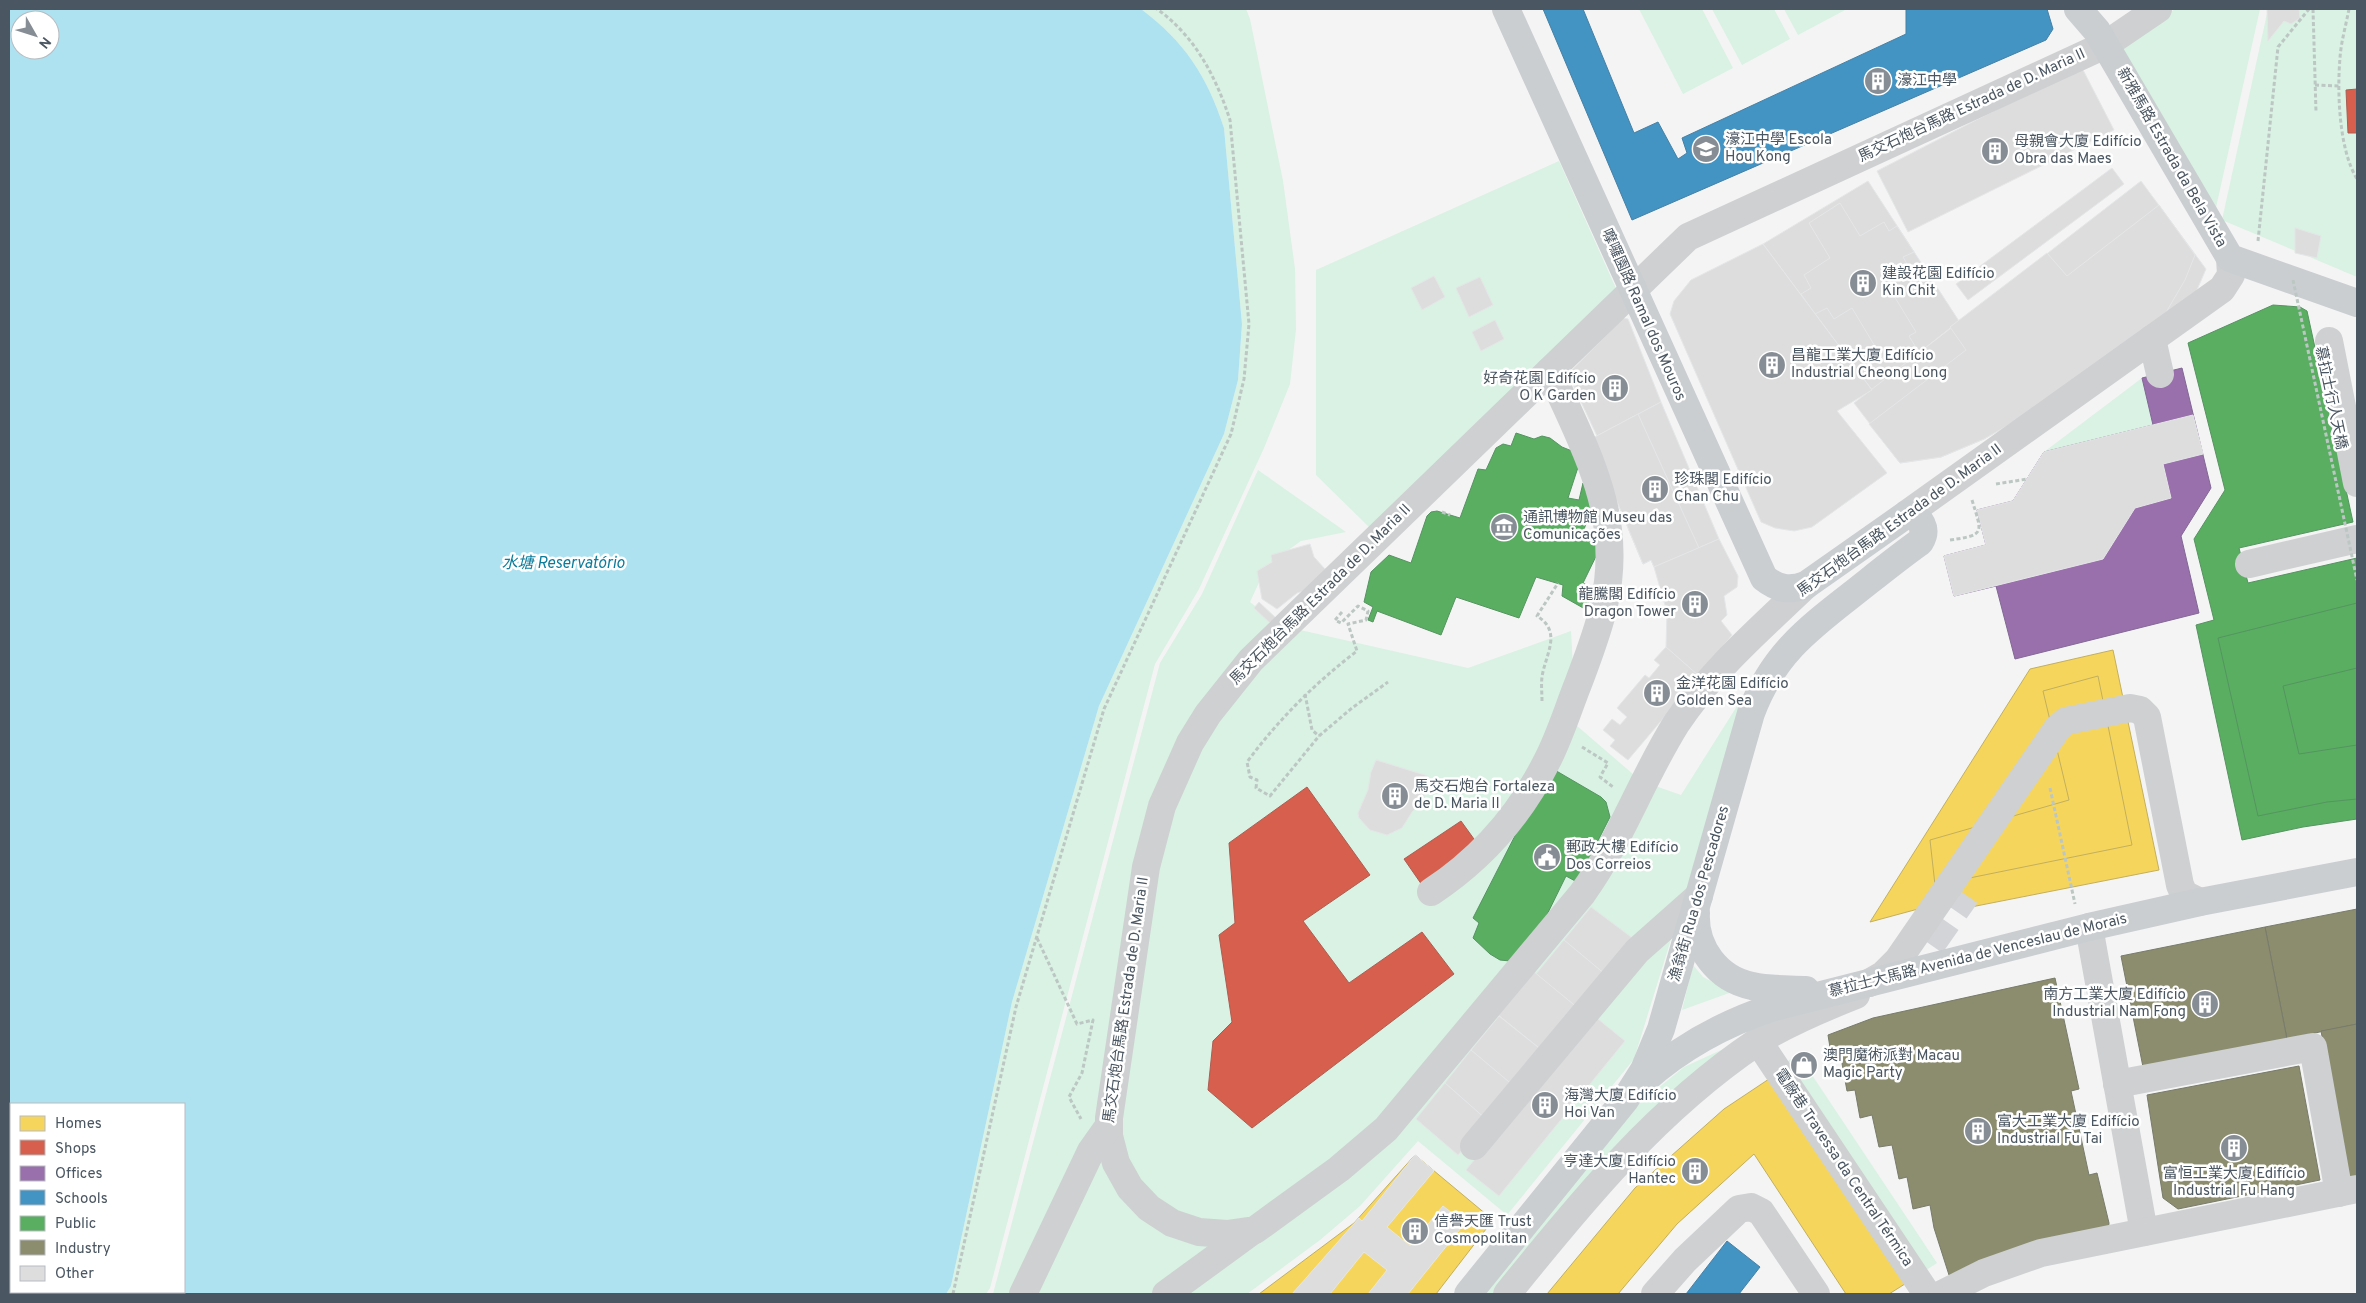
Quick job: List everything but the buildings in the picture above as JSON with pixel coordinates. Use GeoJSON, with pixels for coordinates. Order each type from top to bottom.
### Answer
{"type":"FeatureCollection","features":[{"type":"Feature","properties":{"kind":"main road","name":"嚤囉園路 Ramal dos Mouros"},"geometry":{"type":"LineString","coordinates":[[1506,9],[1758,568],[1764,578],[1773,585],[1784,589],[1795,589],[1806,585]]}},
{"type":"Feature","properties":{"kind":"main road","name":"新雅馬路 Estrada da Bela Vista"},"geometry":{"type":"LineString","coordinates":[[2078,9],[2098,31],[2230,258],[2357,303]]}},
{"type":"Feature","properties":{"kind":"main road","name":"馬交石炮台馬路 Estrada de D. Maria II"},"geometry":{"type":"LineString","coordinates":[[1806,585],[1907,514]]}},
{"type":"Feature","properties":{"kind":"main road"},"geometry":{"type":"LineString","coordinates":[[1907,514],[1918,518],[1924,527],[1922,538],[1915,545]]}},
{"type":"Feature","properties":{"kind":"main road","name":"漁翁街 Rua dos Pescadores"},"geometry":{"type":"LineString","coordinates":[[1468,1294],[1625,1100],[1644,1070],[1659,1036],[1751,713],[1769,673],[1787,649],[1808,628],[1915,545]]}},
{"type":"Feature","properties":{"kind":"main road","name":"慕拉士大馬路 Avenida de Venceslau de Morais"},"geometry":{"type":"LineString","coordinates":[[1625,1100],[1664,1063],[1707,1034],[1751,1014],[1869,984],[1926,951],[2085,928],[2200,902],[2357,872]]}},
{"type":"Feature","properties":{"kind":"main road"},"geometry":{"type":"LineString","coordinates":[[1699,898],[1696,924],[1703,947],[1712,962],[1730,978],[1758,987],[1832,992]]}},
{"type":"Feature","properties":{"kind":"street","name":"馬交石炮台馬路 Estrada de D. Maria II"},"geometry":{"type":"LineString","coordinates":[[1806,585],[1718,670],[1696,696],[1658,754],[1616,842],[1582,894],[1386,1129],[1339,1169],[1254,1230],[1227,1234],[1199,1232],[1181,1227],[1156,1214],[1136,1195],[1125,1180],[1096,1126],[1109,1108],[1146,867],[1162,806],[1190,743],[1208,714],[1251,660],[1678,245],[1698,231],[2105,45],[2158,9]]}},
{"type":"Feature","properties":{"kind":"street","name":"馬交石炮台馬路 Estrada de D. Maria II"},"geometry":{"type":"LineString","coordinates":[[1907,514],[2226,286],[2232,270],[2230,258]]}},
{"type":"Feature","properties":{"kind":"street"},"geometry":{"type":"LineString","coordinates":[[2152,339],[2160,374]]}},
{"type":"Feature","properties":{"kind":"street"},"geometry":{"type":"LineString","coordinates":[[2328,341],[2357,483]]}},
{"type":"Feature","properties":{"kind":"street"},"geometry":{"type":"LineString","coordinates":[[1431,892],[1468,865],[1484,850],[1515,814],[1552,749],[1594,640],[1609,587],[1608,528],[1591,465],[1550,371]]}},
{"type":"Feature","properties":{"kind":"street"},"geometry":{"type":"LineString","coordinates":[[2249,564],[2357,539]]}},
{"type":"Feature","properties":{"kind":"street"},"geometry":{"type":"LineString","coordinates":[[1507,1294],[1559,1229],[1614,1166],[1674,1108],[1758,1041],[1828,1006],[1926,951],[2042,751],[2064,722],[2126,708],[2135,708],[2143,712],[2150,722],[2180,885],[2184,894],[2200,902]]}},
{"type":"Feature","properties":{"kind":"street"},"geometry":{"type":"LineString","coordinates":[[1474,1146],[1637,951],[1699,898]]}},
{"type":"Feature","properties":{"kind":"street"},"geometry":{"type":"LineString","coordinates":[[2085,928],[2117,1084],[2144,1232]]}},
{"type":"Feature","properties":{"kind":"street","name":"電廠巷 Travessa da Central Térmica"},"geometry":{"type":"LineString","coordinates":[[1758,1041],[1927,1294]]}},
{"type":"Feature","properties":{"kind":"street"},"geometry":{"type":"LineString","coordinates":[[1942,1294],[1984,1273],[2041,1253],[2348,1191],[2313,1047],[2117,1084]]}},
{"type":"Feature","properties":{"kind":"street"},"geometry":{"type":"LineString","coordinates":[[1023,1294],[1091,1152],[1096,1126]]}},
{"type":"Feature","properties":{"kind":"street"},"geometry":{"type":"LineString","coordinates":[[1655,1294],[1685,1260],[1739,1209],[1751,1207],[1762,1212],[1816,1294]]}},
{"type":"Feature","properties":{"kind":"street"},"geometry":{"type":"LineString","coordinates":[[1166,1294],[1254,1230]]}},
{"type":"Feature","properties":{"kind":"path"},"geometry":{"type":"LineString","coordinates":[[954,1294],[1016,1007],[1104,708],[1231,434],[1244,379],[1249,324],[1230,120],[1220,90],[1206,62],[1187,36],[1157,9]]}},
{"type":"Feature","properties":{"kind":"path"},"geometry":{"type":"LineString","coordinates":[[2311,9],[2316,112]]}},
{"type":"Feature","properties":{"kind":"path"},"geometry":{"type":"LineString","coordinates":[[2256,267],[2278,48],[2311,9]]}},
{"type":"Feature","properties":{"kind":"path"},"geometry":{"type":"LineString","coordinates":[[2349,9],[2340,57],[2339,86],[2345,149],[2351,169],[2357,179]]}},
{"type":"Feature","properties":{"kind":"path"},"geometry":{"type":"LineString","coordinates":[[2315,85],[2339,86]]}},
{"type":"Feature","properties":{"kind":"path","name":"慕拉士行人天橋"},"geometry":{"type":"LineString","coordinates":[[2293,280],[2357,580]]}},
{"type":"Feature","properties":{"kind":"path"},"geometry":{"type":"LineString","coordinates":[[1915,545],[1970,537],[1978,533],[1980,525],[1964,473]]}},
{"type":"Feature","properties":{"kind":"path"},"geometry":{"type":"LineString","coordinates":[[1542,707],[1542,676],[1551,650],[1551,634],[1537,616],[1558,583]]}},
{"type":"Feature","properties":{"kind":"path"},"geometry":{"type":"LineString","coordinates":[[1346,608],[1335,620],[1341,623],[1358,606],[1368,611],[1366,620],[1348,624],[1357,651],[1305,693],[1282,716],[1247,762],[1250,777],[1256,780],[1256,788],[1270,796],[1320,736],[1352,708],[1388,682]]}},
{"type":"Feature","properties":{"kind":"path"},"geometry":{"type":"LineString","coordinates":[[1305,693],[1312,730],[1320,736]]}},
{"type":"Feature","properties":{"kind":"path"},"geometry":{"type":"LineString","coordinates":[[1552,749],[1573,762],[1582,746],[1608,763],[1600,777],[1619,791],[1627,778],[1642,788]]}},
{"type":"Feature","properties":{"kind":"path"},"geometry":{"type":"LineString","coordinates":[[2042,751],[2085,928]]}},
{"type":"Feature","properties":{"kind":"path"},"geometry":{"type":"LineString","coordinates":[[1037,938],[1077,1024],[1093,1020],[1082,1073],[1069,1097],[1096,1126]]}},
{"type":"Feature","properties":{"kind":"green space"},"geometry":{"type":"Polygon","coordinates":[[[1141,9],[1246,9],[1250,19],[1283,181],[1295,269],[1296,329],[1290,384],[1264,448],[1199,589],[1155,664],[990,1288],[986,1294],[946,1294],[951,1286],[1012,1002],[1099,706],[1224,434],[1238,380],[1242,324],[1224,128],[1210,92],[1193,61],[1157,21],[1141,9]]]}},
{"type":"Feature","properties":{"kind":"green space"},"geometry":{"type":"Polygon","coordinates":[[[1639,9],[1702,9],[1733,68],[1683,94],[1639,9]]]}},
{"type":"Feature","properties":{"kind":"green space"},"geometry":{"type":"Polygon","coordinates":[[[1712,9],[1774,9],[1790,39],[1742,65],[1712,9]]]}},
{"type":"Feature","properties":{"kind":"green space"},"geometry":{"type":"Polygon","coordinates":[[[1784,9],[1847,9],[1798,35],[1784,9]]]}},
{"type":"Feature","properties":{"kind":"green space"},"geometry":{"type":"Polygon","coordinates":[[[2175,9],[2260,9],[2215,212],[2117,49],[2175,9]]]}},
{"type":"Feature","properties":{"kind":"green space"},"geometry":{"type":"Polygon","coordinates":[[[2268,9],[2357,9],[2357,277],[2222,220],[2268,9]]]}},
{"type":"Feature","properties":{"kind":"green space"},"geometry":{"type":"Polygon","coordinates":[[[1559,161],[1618,293],[1369,527],[1316,475],[1316,270],[1559,161]]]}},
{"type":"Feature","properties":{"kind":"green space"},"geometry":{"type":"Polygon","coordinates":[[[2142,378],[2153,425],[2044,452],[2142,378]]]}},
{"type":"Feature","properties":{"kind":"green space"},"geometry":{"type":"Polygon","coordinates":[[[1258,470],[1346,532],[1301,541],[1267,565],[1250,602],[1278,625],[1468,668],[1571,631],[1576,725],[1641,781],[1681,795],[1749,687],[1634,1059],[1507,1215],[1418,1141],[1360,1206],[1320,1240],[1247,1294],[993,1294],[1160,663],[1202,594],[1258,470]]]}},
{"type":"Feature","properties":{"kind":"green space"},"geometry":{"type":"Polygon","coordinates":[[[1693,965],[1703,977],[1732,992],[1682,1010],[1693,965]]]}},
{"type":"Feature","properties":{"kind":"green space"},"geometry":{"type":"Polygon","coordinates":[[[1754,1035],[1494,1294],[1485,1294],[1636,1106],[1684,1067],[1754,1035]]]}},
{"type":"Feature","properties":{"kind":"green space"},"geometry":{"type":"Polygon","coordinates":[[[1798,1054],[1937,1263],[1917,1276],[1778,1068],[1798,1054]]]}},
{"type":"Feature","properties":{"kind":"water","name":"水塘 Reservatório"},"geometry":{"type":"Polygon","coordinates":[[[9,9],[1141,9],[1170,34],[1193,61],[1210,92],[1224,128],[1242,324],[1238,380],[1224,434],[1099,706],[1012,1002],[951,1286],[946,1294],[9,1294],[9,9]]]}},
{"type":"Feature","properties":{"kind":"tunnel"},"geometry":{"type":"LineString","coordinates":[[1931,945],[1966,895]]}},
{"type":"Feature","properties":{"kind":"place","name":"濠江中學"},"geometry":{"type":"Point","coordinates":[1878,81]}},
{"type":"Feature","properties":{"kind":"place","name":"濠江中學 Escola Hou Kong"},"geometry":{"type":"Point","coordinates":[1706,149]}},
{"type":"Feature","properties":{"kind":"place","name":"母親會大廈 Edifício Obra das Maes"},"geometry":{"type":"Point","coordinates":[1995,151]}},
{"type":"Feature","properties":{"kind":"place","name":"建設花園 Edifício Kin Chit"},"geometry":{"type":"Point","coordinates":[1863,283]}},
{"type":"Feature","properties":{"kind":"place","name":"昌龍工業大廈 Edifício Industrial Cheong Long"},"geometry":{"type":"Point","coordinates":[1772,365]}},
{"type":"Feature","properties":{"kind":"place","name":"好奇花園 Edifício O K Garden"},"geometry":{"type":"Point","coordinates":[1615,388]}},
{"type":"Feature","properties":{"kind":"place","name":"珍珠閣 Edifício Chan Chu"},"geometry":{"type":"Point","coordinates":[1655,489]}},
{"type":"Feature","properties":{"kind":"place","name":"通訊博物館 Museu das Comunicações"},"geometry":{"type":"Point","coordinates":[1504,527]}},
{"type":"Feature","properties":{"kind":"place","name":"龍騰閣 Edifício Dragon Tower"},"geometry":{"type":"Point","coordinates":[1695,604]}},
{"type":"Feature","properties":{"kind":"place","name":"金洋花園 Edifício Golden Sea"},"geometry":{"type":"Point","coordinates":[1657,693]}},
{"type":"Feature","properties":{"kind":"place","name":"馬交石炮台 Fortaleza de D. Maria II"},"geometry":{"type":"Point","coordinates":[1395,796]}},
{"type":"Feature","properties":{"kind":"place","name":"郵政大樓 Edifício Dos Correios"},"geometry":{"type":"Point","coordinates":[1547,857]}},
{"type":"Feature","properties":{"kind":"place","name":"南方工業大廈 Edifício Industrial Nam Fong"},"geometry":{"type":"Point","coordinates":[2205,1004]}},
{"type":"Feature","properties":{"kind":"place","name":"澳門魔術派對 Macau Magic Party"},"geometry":{"type":"Point","coordinates":[1804,1065]}},
{"type":"Feature","properties":{"kind":"place","name":"海灣大廈 Edifício Hoi Van"},"geometry":{"type":"Point","coordinates":[1545,1105]}},
{"type":"Feature","properties":{"kind":"place","name":"富大工業大廈 Edifício Industrial Fu Tai"},"geometry":{"type":"Point","coordinates":[1978,1131]}},
{"type":"Feature","properties":{"kind":"place","name":"富恒工業大廈 Edifício Industrial Fu Hang"},"geometry":{"type":"Point","coordinates":[2234,1148]}},
{"type":"Feature","properties":{"kind":"place","name":"亨達大廈 Edifício Hantec"},"geometry":{"type":"Point","coordinates":[1695,1171]}},
{"type":"Feature","properties":{"kind":"place","name":"信譽天匯 Trust Cosmopolitan"},"geometry":{"type":"Point","coordinates":[1415,1231]}}]}
